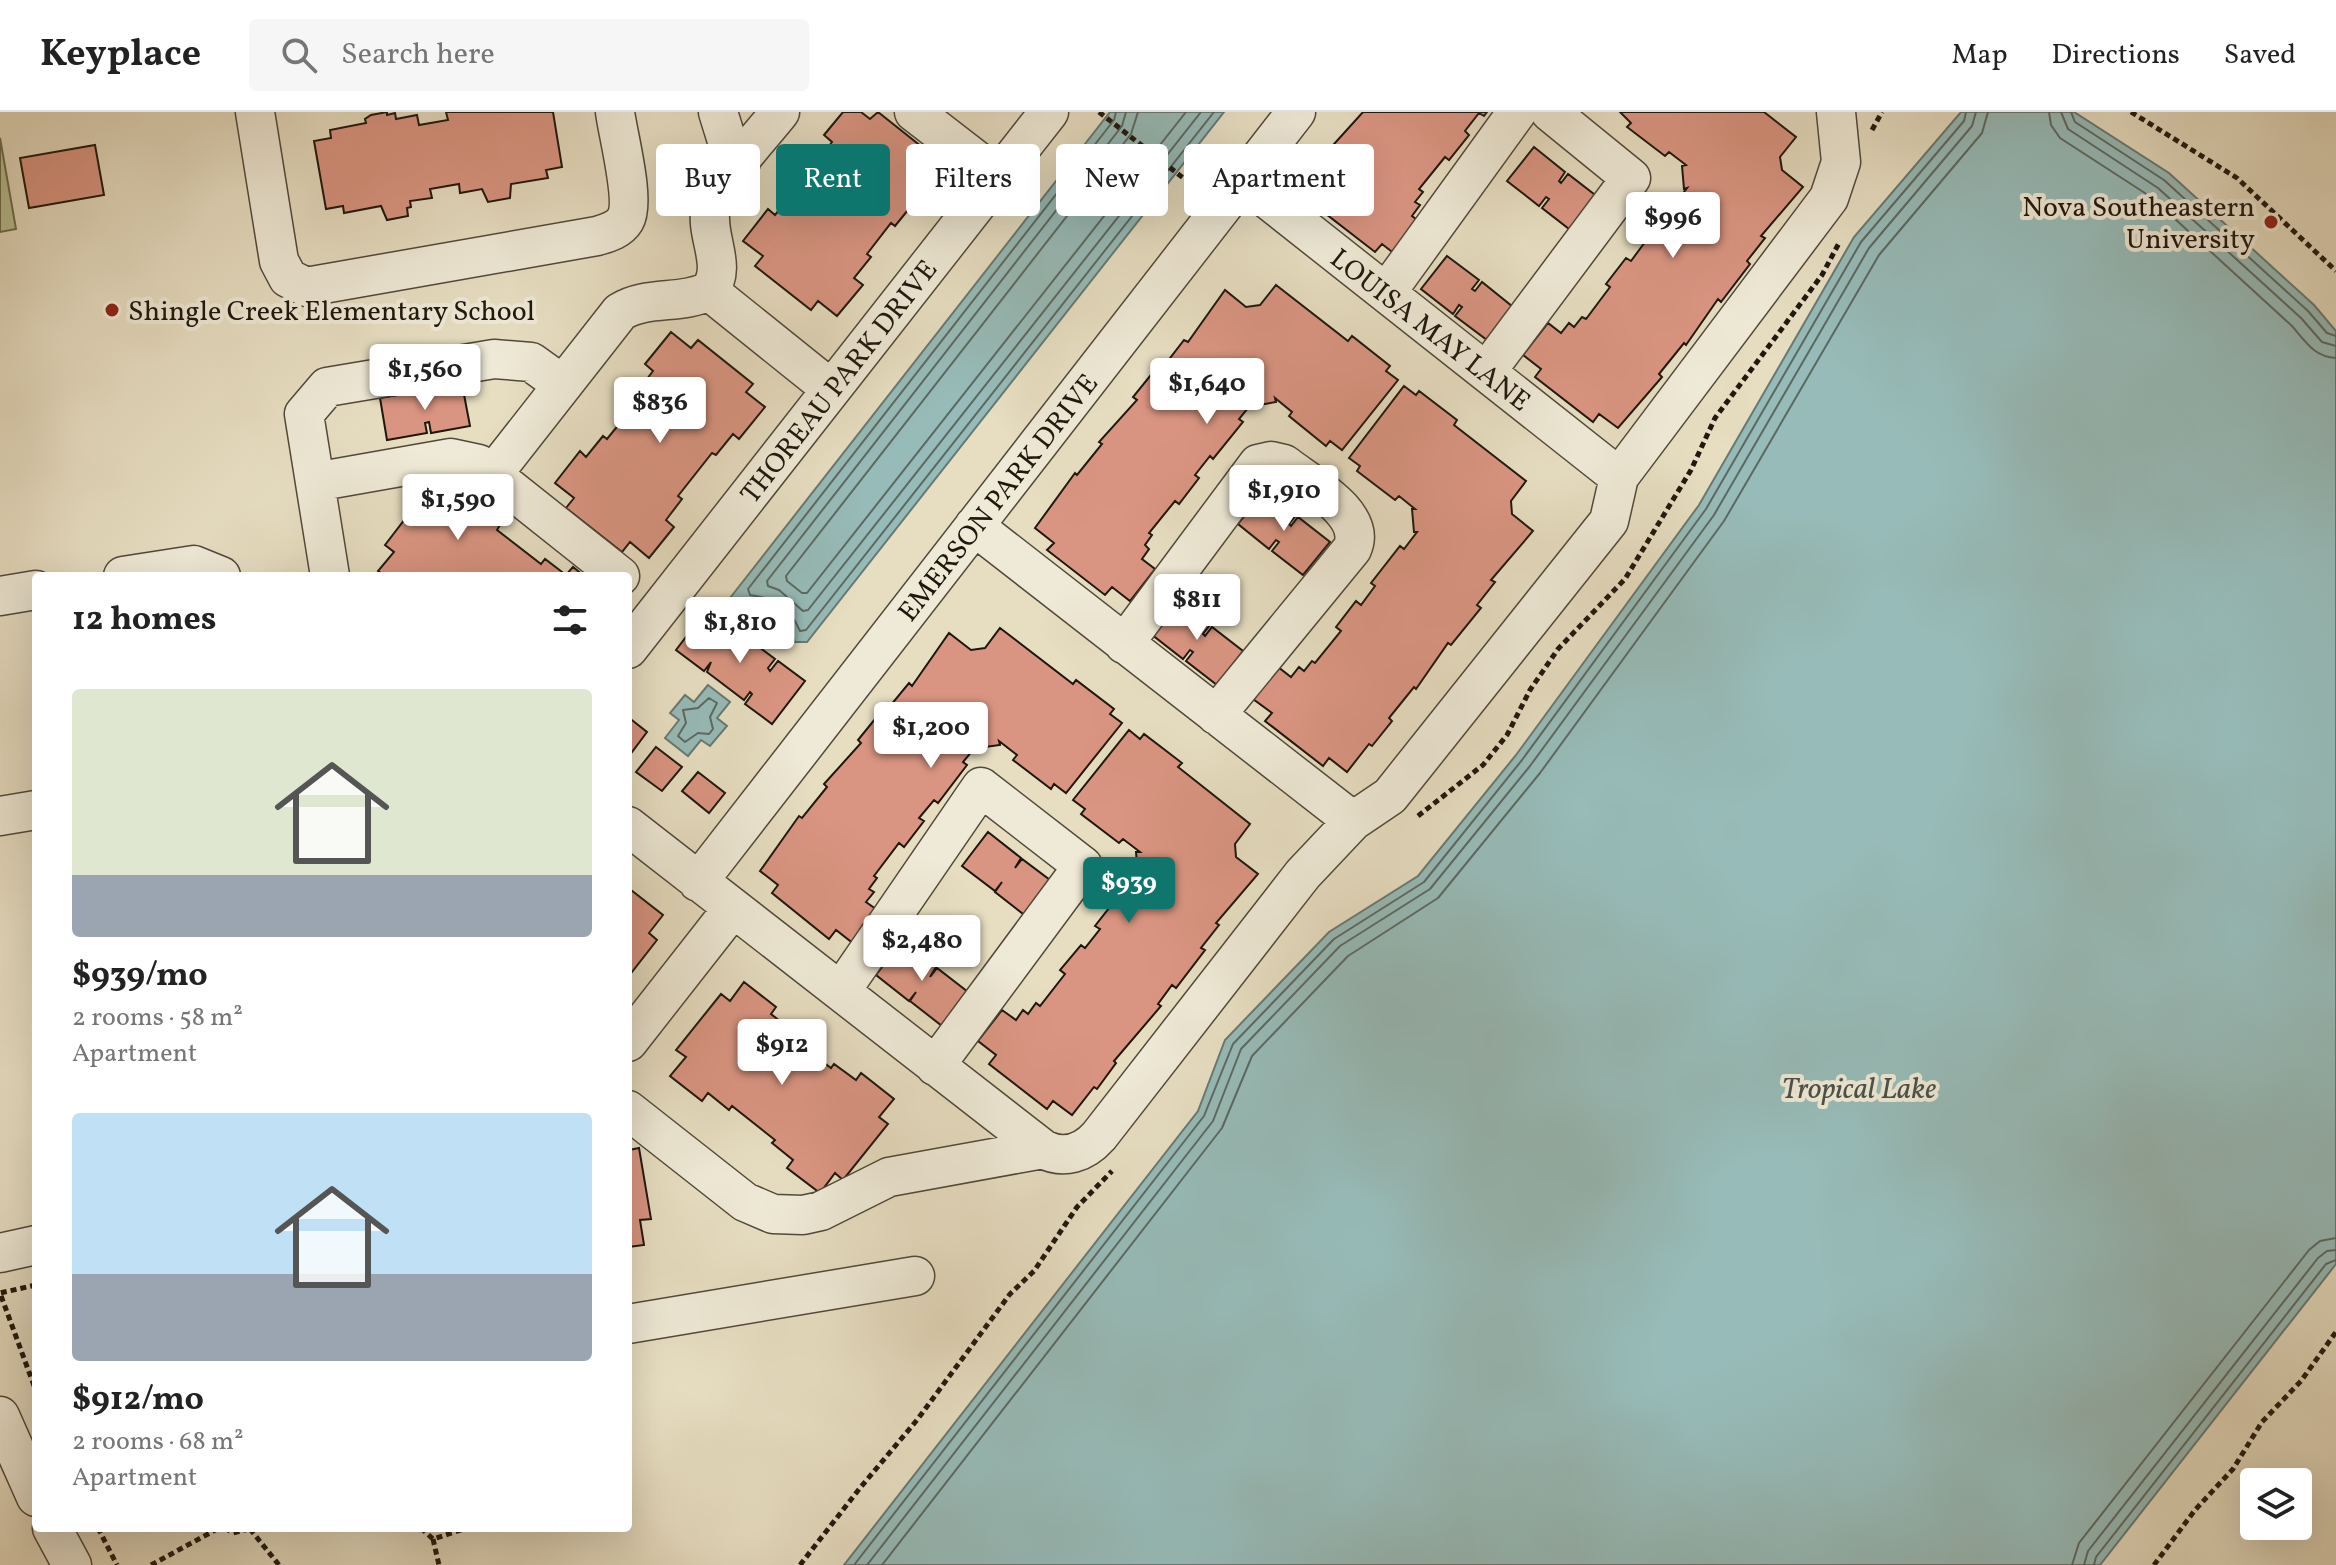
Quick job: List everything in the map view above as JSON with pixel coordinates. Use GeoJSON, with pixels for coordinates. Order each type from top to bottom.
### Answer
{"type":"FeatureCollection","features":[{"type":"Feature","properties":{"kind":"lane"},"geometry":{"type":"LineString","coordinates":[[255,112],[279,261],[288,278],[306,287],[597,236],[618,227],[625,219],[629,201],[615,112]]}},
{"type":"Feature","properties":{"kind":"lane"},"geometry":{"type":"LineString","coordinates":[[718,112],[729,144]]}},
{"type":"Feature","properties":{"kind":"lane"},"geometry":{"type":"LineString","coordinates":[[755,144],[780,112]]}},
{"type":"Feature","properties":{"kind":"lane"},"geometry":{"type":"LineString","coordinates":[[914,112],[955,144]]}},
{"type":"Feature","properties":{"kind":"lane","name":"THOREAU PARK DRIVE"},"geometry":{"type":"LineString","coordinates":[[1024,144],[1049,112]]}},
{"type":"Feature","properties":{"kind":"lane","name":"EMERSON PARK DRIVE"},"geometry":{"type":"LineString","coordinates":[[1271,144],[1296,112]]}},
{"type":"Feature","properties":{"kind":"lane"},"geometry":{"type":"LineString","coordinates":[[1386,293],[1517,112]]}},
{"type":"Feature","properties":{"kind":"lane"},"geometry":{"type":"LineString","coordinates":[[1486,372],[1631,178],[1550,112]]}},
{"type":"Feature","properties":{"kind":"lane"},"geometry":{"type":"LineString","coordinates":[[632,1113],[745,1202],[773,1214],[803,1215],[821,1211],[889,1177],[1043,1149],[1068,1154],[1093,1142],[1303,874],[1353,821],[1390,796],[1609,521],[1619,477],[1829,198],[1841,162],[1836,112]]}},
{"type":"Feature","properties":{"kind":"lane"},"geometry":{"type":"LineString","coordinates":[[493,474],[615,319],[628,308],[691,298],[709,291],[715,284],[717,268],[711,216]]}},
{"type":"Feature","properties":{"kind":"lane","name":"THOREAU PARK DRIVE"},"geometry":{"type":"LineString","coordinates":[[632,644],[967,216]]}},
{"type":"Feature","properties":{"kind":"lane","name":"EMERSON PARK DRIVE"},"geometry":{"type":"LineString","coordinates":[[698,882],[1215,216]]}},
{"type":"Feature","properties":{"kind":"lane","name":"LOUISA MAY LANE"},"geometry":{"type":"LineString","coordinates":[[1289,216],[1619,477]]}},
{"type":"Feature","properties":{"kind":"lane"},"geometry":{"type":"LineString","coordinates":[[709,291],[831,389]]}},
{"type":"Feature","properties":{"kind":"lane"},"geometry":{"type":"LineString","coordinates":[[329,572],[304,414],[327,387],[494,359],[531,362],[563,385]]}},
{"type":"Feature","properties":{"kind":"lane"},"geometry":{"type":"LineString","coordinates":[[315,482],[451,458],[479,464],[615,572]]}},
{"type":"Feature","properties":{"kind":"lane"},"geometry":{"type":"LineString","coordinates":[[1124,644],[1253,468],[1264,462],[1278,461],[1297,473],[1347,513],[1355,526],[1355,542],[1216,715]]}},
{"type":"Feature","properties":{"kind":"lane"},"geometry":{"type":"LineString","coordinates":[[974,526],[1353,821]]}},
{"type":"Feature","properties":{"kind":"lane"},"geometry":{"type":"LineString","coordinates":[[149,572],[194,565],[211,572]]}},
{"type":"Feature","properties":{"kind":"lane"},"geometry":{"type":"LineString","coordinates":[[632,585],[661,608]]}},
{"type":"Feature","properties":{"kind":"lane"},"geometry":{"type":"LineString","coordinates":[[0,596],[32,591]]}},
{"type":"Feature","properties":{"kind":"lane"},"geometry":{"type":"LineString","coordinates":[[841,991],[981,787],[1083,866],[935,1066]]}},
{"type":"Feature","properties":{"kind":"lane"},"geometry":{"type":"LineString","coordinates":[[0,816],[32,811]]}},
{"type":"Feature","properties":{"kind":"lane"},"geometry":{"type":"LineString","coordinates":[[632,829],[1043,1149]]}},
{"type":"Feature","properties":{"kind":"lane"},"geometry":{"type":"LineString","coordinates":[[632,1037],[733,908]]}},
{"type":"Feature","properties":{"kind":"lane"},"geometry":{"type":"LineString","coordinates":[[0,1253],[32,1246]]}},
{"type":"Feature","properties":{"kind":"lane"},"geometry":{"type":"LineString","coordinates":[[632,1323],[915,1276]]}},
{"type":"Feature","properties":{"kind":"lane"},"geometry":{"type":"LineString","coordinates":[[0,1416],[32,1488]]}},
{"type":"Feature","properties":{"kind":"lane"},"geometry":{"type":"LineString","coordinates":[[54,1532],[72,1565]]}},
{"type":"Feature","properties":{"kind":"path"},"geometry":{"type":"LineString","coordinates":[[1099,112],[1184,178]]}},
{"type":"Feature","properties":{"kind":"path"},"geometry":{"type":"LineString","coordinates":[[2131,112],[2237,178],[2336,271]]}},
{"type":"Feature","properties":{"kind":"path"},"geometry":{"type":"LineString","coordinates":[[32,1286],[0,1293],[32,1380]]}},
{"type":"Feature","properties":{"kind":"path"},"geometry":{"type":"LineString","coordinates":[[2154,1565],[2195,1510],[2233,1469],[2262,1422],[2301,1381],[2336,1332]]}},
{"type":"Feature","properties":{"kind":"path"},"geometry":{"type":"LineString","coordinates":[[100,1532],[117,1565]]}},
{"type":"Feature","properties":{"kind":"path"},"geometry":{"type":"LineString","coordinates":[[151,1565],[212,1532]]}},
{"type":"Feature","properties":{"kind":"path"},"geometry":{"type":"LineString","coordinates":[[253,1532],[279,1565]]}},
{"type":"Feature","properties":{"kind":"path"},"geometry":{"type":"LineString","coordinates":[[425,1532],[433,1539],[439,1565]]}},
{"type":"Feature","properties":{"kind":"path"},"geometry":{"type":"LineString","coordinates":[[433,1539],[455,1532]]}},
{"type":"Feature","properties":{"kind":"green space"},"geometry":{"type":"Polygon","coordinates":[[[0,138],[16,229],[0,232],[0,138]]]}},
{"type":"Feature","properties":{"kind":"water"},"geometry":{"type":"Polygon","coordinates":[[[1110,112],[1224,112],[1199,144],[1184,144],[1184,163],[1168,183],[1168,144],[1085,144],[1110,112]]]}},
{"type":"Feature","properties":{"kind":"water","name":"Tropical Lake"},"geometry":{"type":"Polygon","coordinates":[[[1961,112],[2074,112],[2169,173],[2314,305],[2336,331],[2336,1264],[2100,1565],[844,1565],[1198,1111],[1225,1040],[1329,932],[1418,876],[1516,755],[1699,505],[1854,237],[1961,112]]]}},
{"type":"Feature","properties":{"kind":"water"},"geometry":{"type":"Polygon","coordinates":[[[1056,181],[1056,216],[1142,216],[807,642],[795,642],[780,615],[765,604],[747,603],[736,608],[730,598],[1029,216],[1040,216],[1040,202],[1056,181]]]}},
{"type":"Feature","properties":{"kind":"water"},"geometry":{"type":"Polygon","coordinates":[[[708,685],[730,702],[717,718],[727,726],[710,746],[701,740],[688,756],[665,738],[679,720],[670,713],[685,695],[694,702],[708,685]]]}},
{"type":"Feature","properties":{"kind":"building"},"geometry":{"type":"Polygon","coordinates":[[[387,112],[387,115],[395,113],[396,119],[417,115],[419,125],[448,120],[446,112],[553,112],[562,167],[546,170],[548,178],[511,184],[510,198],[488,202],[482,189],[460,193],[459,184],[430,189],[432,198],[410,201],[408,216],[387,220],[381,206],[344,213],[343,206],[326,209],[314,141],[331,138],[330,130],[366,123],[365,119],[371,115],[387,112]]]}},
{"type":"Feature","properties":{"kind":"building"},"geometry":{"type":"Polygon","coordinates":[[[843,112],[861,112],[870,119],[878,112],[918,144],[906,144],[906,212],[895,226],[891,223],[867,254],[871,257],[854,278],[863,285],[837,316],[818,301],[811,310],[755,266],[763,256],[743,241],[768,209],[776,216],[890,216],[890,144],[830,144],[832,142],[824,135],[843,112]]]}},
{"type":"Feature","properties":{"kind":"building"},"geometry":{"type":"Polygon","coordinates":[[[1363,112],[1487,112],[1484,116],[1479,113],[1465,131],[1469,135],[1449,160],[1445,157],[1419,189],[1423,192],[1415,202],[1420,205],[1412,216],[1425,226],[1400,258],[1382,244],[1375,252],[1329,216],[1374,216],[1374,144],[1334,144],[1363,112]]]}},
{"type":"Feature","properties":{"kind":"building"},"geometry":{"type":"Polygon","coordinates":[[[1620,112],[1764,112],[1796,137],[1780,157],[1782,170],[1803,187],[1761,236],[1765,238],[1747,261],[1750,264],[1721,302],[1718,299],[1686,345],[1684,343],[1659,374],[1662,377],[1618,428],[1599,414],[1593,422],[1535,377],[1541,369],[1523,355],[1548,323],[1561,333],[1569,323],[1574,327],[1582,317],[1586,319],[1610,287],[1606,284],[1626,258],[1631,261],[1645,242],[1641,239],[1670,202],[1674,205],[1687,188],[1684,189],[1682,166],[1686,165],[1669,152],[1665,156],[1627,127],[1631,123],[1620,112]]]}},
{"type":"Feature","properties":{"kind":"building"},"geometry":{"type":"Polygon","coordinates":[[[95,145],[104,195],[29,208],[20,158],[95,145]]]}},
{"type":"Feature","properties":{"kind":"building"},"geometry":{"type":"Polygon","coordinates":[[[1534,147],[1565,172],[1559,181],[1561,183],[1568,174],[1599,198],[1573,232],[1542,208],[1549,199],[1546,197],[1539,206],[1507,181],[1534,147]]]}},
{"type":"Feature","properties":{"kind":"building"},"geometry":{"type":"Polygon","coordinates":[[[1447,256],[1479,280],[1472,289],[1475,291],[1482,282],[1513,307],[1487,340],[1455,316],[1462,307],[1459,305],[1453,314],[1421,289],[1447,256]]]}},
{"type":"Feature","properties":{"kind":"building"},"geometry":{"type":"Polygon","coordinates":[[[1276,285],[1348,341],[1352,336],[1390,366],[1386,371],[1398,380],[1342,450],[1330,441],[1326,446],[1289,416],[1292,412],[1275,398],[1276,402],[1253,406],[1252,403],[1239,419],[1243,422],[1213,459],[1210,456],[1195,475],[1199,478],[1179,504],[1175,501],[1149,533],[1152,535],[1145,545],[1149,549],[1142,559],[1155,569],[1130,601],[1112,587],[1105,595],[1047,550],[1054,543],[1035,528],[1075,473],[1077,475],[1102,444],[1099,442],[1137,400],[1133,397],[1163,360],[1167,362],[1184,340],[1188,342],[1225,290],[1246,307],[1260,305],[1276,285]]]}},
{"type":"Feature","properties":{"kind":"building"},"geometry":{"type":"Polygon","coordinates":[[[671,332],[691,348],[698,340],[753,384],[746,392],[765,407],[739,439],[733,434],[716,455],[712,453],[678,496],[682,499],[666,520],[674,527],[649,558],[630,542],[622,552],[566,508],[574,498],[555,483],[580,451],[586,457],[603,436],[607,439],[642,396],[637,392],[653,371],[645,364],[671,332]]]}},
{"type":"Feature","properties":{"kind":"building"},"geometry":{"type":"Polygon","coordinates":[[[462,384],[470,426],[431,433],[429,422],[425,423],[427,433],[387,440],[380,398],[420,391],[422,403],[425,402],[424,391],[462,384]]]}},
{"type":"Feature","properties":{"kind":"building"},"geometry":{"type":"Polygon","coordinates":[[[1404,386],[1416,395],[1419,391],[1457,420],[1454,425],[1526,481],[1511,501],[1512,514],[1533,531],[1491,580],[1495,582],[1477,605],[1481,608],[1451,645],[1448,643],[1416,689],[1414,687],[1389,718],[1392,721],[1347,772],[1329,758],[1323,766],[1265,721],[1272,713],[1253,699],[1278,667],[1291,677],[1299,667],[1304,671],[1312,661],[1315,663],[1341,631],[1336,627],[1356,601],[1361,605],[1375,586],[1371,583],[1400,546],[1404,549],[1417,532],[1414,532],[1412,509],[1415,509],[1399,496],[1395,500],[1357,471],[1360,466],[1349,458],[1404,386]]]}},
{"type":"Feature","properties":{"kind":"building"},"geometry":{"type":"Polygon","coordinates":[[[454,477],[485,502],[480,509],[500,525],[497,530],[541,564],[545,559],[562,572],[378,571],[394,552],[385,545],[428,489],[438,497],[454,477]]]}},
{"type":"Feature","properties":{"kind":"building"},"geometry":{"type":"Polygon","coordinates":[[[1264,491],[1296,515],[1289,524],[1291,526],[1298,517],[1330,542],[1303,575],[1272,551],[1279,542],[1276,540],[1269,549],[1238,524],[1264,491]]]}},
{"type":"Feature","properties":{"kind":"building"},"geometry":{"type":"Polygon","coordinates":[[[1178,600],[1210,625],[1203,634],[1205,636],[1212,627],[1243,651],[1217,685],[1186,661],[1193,652],[1190,650],[1183,659],[1151,634],[1178,600]]]}},
{"type":"Feature","properties":{"kind":"building"},"geometry":{"type":"Polygon","coordinates":[[[709,607],[737,629],[729,639],[738,631],[775,659],[768,668],[770,671],[778,661],[805,681],[772,724],[745,704],[752,694],[750,692],[744,700],[707,672],[711,662],[704,671],[676,650],[709,607]]]}},
{"type":"Feature","properties":{"kind":"building"},"geometry":{"type":"Polygon","coordinates":[[[1000,628],[1073,684],[1076,680],[1114,709],[1110,714],[1122,723],[1066,793],[1054,784],[1051,789],[1013,760],[1017,755],[999,741],[1000,745],[977,748],[977,745],[963,762],[967,765],[938,803],[934,800],[919,818],[924,821],[904,847],[899,843],[874,876],[877,878],[869,889],[874,892],[866,902],[880,912],[854,944],[836,930],[829,939],[772,893],[778,885],[760,871],[799,816],[802,818],[827,787],[824,784],[861,743],[858,740],[888,703],[891,705],[909,683],[912,686],[949,633],[971,650],[985,648],[1000,628]]]}},
{"type":"Feature","properties":{"kind":"building"},"geometry":{"type":"Polygon","coordinates":[[[632,720],[647,732],[632,752],[632,720]]]}},
{"type":"Feature","properties":{"kind":"building"},"geometry":{"type":"Polygon","coordinates":[[[1129,730],[1140,739],[1144,734],[1182,763],[1178,767],[1250,824],[1235,844],[1236,857],[1258,874],[1216,923],[1219,925],[1201,948],[1205,950],[1176,988],[1172,985],[1158,1004],[1161,1006],[1114,1061],[1116,1063],[1097,1089],[1094,1087],[1072,1115],[1053,1101],[1047,1109],[989,1064],[996,1055],[978,1041],[1002,1010],[1016,1020],[1023,1010],[1028,1014],[1036,1003],[1040,1006],[1065,974],[1060,970],[1081,945],[1085,948],[1100,929],[1095,926],[1124,889],[1129,892],[1142,875],[1138,875],[1136,852],[1140,852],[1123,839],[1119,843],[1081,814],[1085,809],[1073,800],[1129,730]]]}},
{"type":"Feature","properties":{"kind":"building"},"geometry":{"type":"Polygon","coordinates":[[[656,747],[682,767],[662,791],[636,772],[656,747]]]}},
{"type":"Feature","properties":{"kind":"building"},"geometry":{"type":"Polygon","coordinates":[[[698,772],[725,793],[709,813],[682,791],[698,772]]]}},
{"type":"Feature","properties":{"kind":"building"},"geometry":{"type":"Polygon","coordinates":[[[988,832],[1021,858],[1015,868],[1022,859],[1054,883],[1027,917],[995,892],[1002,882],[995,891],[962,866],[988,832]]]}},
{"type":"Feature","properties":{"kind":"building"},"geometry":{"type":"Polygon","coordinates":[[[632,891],[663,915],[649,933],[657,940],[632,972],[632,891]]]}},
{"type":"Feature","properties":{"kind":"building"},"geometry":{"type":"Polygon","coordinates":[[[902,941],[936,967],[930,977],[937,968],[968,992],[942,1026],[910,1001],[916,992],[909,1001],[876,975],[902,941]]]}},
{"type":"Feature","properties":{"kind":"building"},"geometry":{"type":"Polygon","coordinates":[[[744,982],[776,1007],[771,1014],[791,1030],[788,1035],[831,1068],[834,1064],[856,1080],[861,1073],[894,1099],[879,1117],[888,1124],[843,1180],[835,1173],[820,1193],[787,1168],[793,1160],[772,1143],[775,1140],[732,1106],[729,1110],[708,1093],[702,1101],[670,1076],[686,1057],[676,1050],[721,994],[730,1001],[744,982]]]}},
{"type":"Feature","properties":{"kind":"building"},"geometry":{"type":"Polygon","coordinates":[[[639,1148],[651,1219],[640,1220],[644,1245],[632,1246],[632,1149],[639,1148]]]}},
{"type":"Feature","properties":{"kind":"place","name":"Nova Southeastern University"},"geometry":{"type":"Point","coordinates":[2271,222]}},
{"type":"Feature","properties":{"kind":"place","name":"Shingle Creek Elementary School"},"geometry":{"type":"Point","coordinates":[112,310]}}]}
